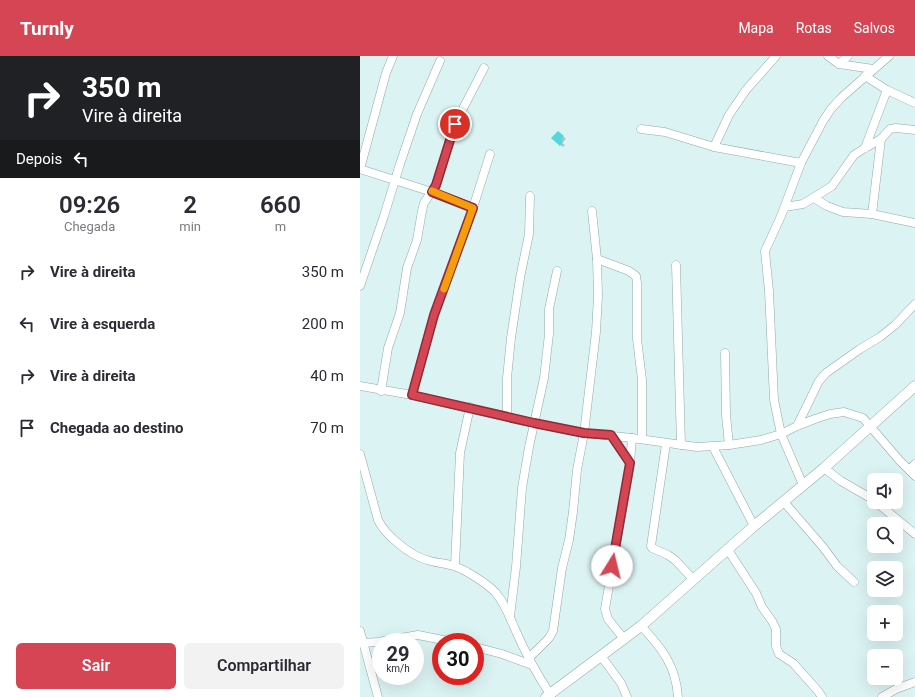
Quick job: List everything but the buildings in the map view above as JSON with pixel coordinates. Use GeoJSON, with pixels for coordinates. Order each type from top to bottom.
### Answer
{"type":"FeatureCollection","features":[{"type":"Feature","properties":{"kind":"street"},"geometry":{"type":"LineString","coordinates":[[393,56],[386,73],[360,169],[432,192],[473,208]]}},
{"type":"Feature","properties":{"kind":"street"},"geometry":{"type":"LineString","coordinates":[[714,147],[729,115],[746,90],[776,56]]}},
{"type":"Feature","properties":{"kind":"street"},"geometry":{"type":"LineString","coordinates":[[828,56],[839,64],[873,69]]}},
{"type":"Feature","properties":{"kind":"street"},"geometry":{"type":"LineString","coordinates":[[839,64],[848,56]]}},
{"type":"Feature","properties":{"kind":"street"},"geometry":{"type":"LineString","coordinates":[[803,485],[781,434],[774,400],[769,291],[765,251],[785,206],[801,163],[823,121],[842,97],[889,56]]}},
{"type":"Feature","properties":{"kind":"street"},"geometry":{"type":"LineString","coordinates":[[360,286],[417,114],[440,61]]}},
{"type":"Feature","properties":{"kind":"street"},"geometry":{"type":"LineString","coordinates":[[381,391],[388,348],[400,313],[406,268],[417,240],[424,203],[436,185],[455,124],[484,68]]}},
{"type":"Feature","properties":{"kind":"street"},"geometry":{"type":"LineString","coordinates":[[865,76],[887,90],[915,103]]}},
{"type":"Feature","properties":{"kind":"street"},"geometry":{"type":"LineString","coordinates":[[865,148],[887,90]]}},
{"type":"Feature","properties":{"kind":"street"},"geometry":{"type":"LineString","coordinates":[[785,206],[803,204],[832,186],[854,155],[881,139],[893,128],[915,130]]}},
{"type":"Feature","properties":{"kind":"street"},"geometry":{"type":"LineString","coordinates":[[641,129],[665,132],[714,147],[801,163]]}},
{"type":"Feature","properties":{"kind":"street"},"geometry":{"type":"LineString","coordinates":[[872,214],[881,139]]}},
{"type":"Feature","properties":{"kind":"street"},"geometry":{"type":"LineString","coordinates":[[412,395],[434,315],[473,208],[490,154]]}},
{"type":"Feature","properties":{"kind":"street"},"geometry":{"type":"LineString","coordinates":[[507,417],[507,378],[511,338],[528,234],[530,196]]}},
{"type":"Feature","properties":{"kind":"street"},"geometry":{"type":"LineString","coordinates":[[814,198],[827,206],[843,212],[872,214],[915,223]]}},
{"type":"Feature","properties":{"kind":"street"},"geometry":{"type":"LineString","coordinates":[[530,661],[549,638],[556,622],[562,568],[569,540],[577,470],[584,433],[596,332],[598,296],[597,259],[592,211]]}},
{"type":"Feature","properties":{"kind":"street"},"geometry":{"type":"LineString","coordinates":[[597,259],[629,271],[636,276],[637,339],[642,380],[642,439]]}},
{"type":"Feature","properties":{"kind":"street"},"geometry":{"type":"LineString","coordinates":[[676,265],[676,313],[681,445]]}},
{"type":"Feature","properties":{"kind":"street"},"geometry":{"type":"LineString","coordinates":[[510,616],[516,567],[522,488],[547,353],[549,309],[557,271]]}},
{"type":"Feature","properties":{"kind":"street"},"geometry":{"type":"LineString","coordinates":[[797,426],[819,381],[826,373],[880,337],[915,304]]}},
{"type":"Feature","properties":{"kind":"street"},"geometry":{"type":"LineString","coordinates":[[725,353],[726,415],[729,445]]}},
{"type":"Feature","properties":{"kind":"street"},"geometry":{"type":"LineString","coordinates":[[360,386],[470,407],[507,417],[584,433],[611,435],[666,444],[697,447],[713,447],[761,440],[781,434],[797,426],[830,414],[844,412],[863,418],[891,451],[913,470]]}},
{"type":"Feature","properties":{"kind":"street"},"geometry":{"type":"LineString","coordinates":[[360,454],[381,527],[390,537],[417,556],[426,560],[455,566],[495,592],[510,616],[530,661],[548,696],[641,626],[754,526],[824,468],[915,386]]}},
{"type":"Feature","properties":{"kind":"street"},"geometry":{"type":"LineString","coordinates":[[455,566],[460,453],[470,407]]}},
{"type":"Feature","properties":{"kind":"street"},"geometry":{"type":"LineString","coordinates":[[611,435],[630,463]]}},
{"type":"Feature","properties":{"kind":"street"},"geometry":{"type":"LineString","coordinates":[[624,639],[608,620],[605,609],[630,463],[632,438]]}},
{"type":"Feature","properties":{"kind":"street"},"geometry":{"type":"LineString","coordinates":[[666,444],[651,546],[652,548],[675,560],[693,579]]}},
{"type":"Feature","properties":{"kind":"street"},"geometry":{"type":"LineString","coordinates":[[713,447],[754,526]]}},
{"type":"Feature","properties":{"kind":"street"},"geometry":{"type":"LineString","coordinates":[[824,468],[841,481],[867,496]]}},
{"type":"Feature","properties":{"kind":"street"},"geometry":{"type":"LineString","coordinates":[[784,502],[834,562],[854,582]]}},
{"type":"Feature","properties":{"kind":"street"},"geometry":{"type":"LineString","coordinates":[[885,509],[915,534]]}},
{"type":"Feature","properties":{"kind":"street"},"geometry":{"type":"LineString","coordinates":[[728,550],[756,593],[762,607],[776,629],[776,646],[779,654],[796,666],[822,697]]}},
{"type":"Feature","properties":{"kind":"street"},"geometry":{"type":"LineString","coordinates":[[641,626],[655,640],[668,658],[675,674],[678,697]]}},
{"type":"Feature","properties":{"kind":"street"},"geometry":{"type":"LineString","coordinates":[[360,631],[378,697]]}},
{"type":"Feature","properties":{"kind":"street"},"geometry":{"type":"LineString","coordinates":[[363,643],[418,635],[432,638]]}},
{"type":"Feature","properties":{"kind":"street"},"geometry":{"type":"LineString","coordinates":[[484,649],[530,661]]}},
{"type":"Feature","properties":{"kind":"street"},"geometry":{"type":"LineString","coordinates":[[601,656],[621,684],[627,697]]}},
{"type":"Feature","properties":{"kind":"street"},"geometry":{"type":"LineString","coordinates":[[882,697],[896,689],[915,682]]}},
{"type":"Feature","properties":{"kind":"slow traffic"},"geometry":{"type":"LineString","coordinates":[[432,191],[473,208],[444,289]]}},
{"type":"Feature","properties":{"kind":"route"},"geometry":{"type":"LineString","coordinates":[[455,124],[436,185],[432,192],[473,208],[434,315],[412,395],[470,407],[534,423],[584,433],[611,435],[630,463],[612,566]]}}]}
